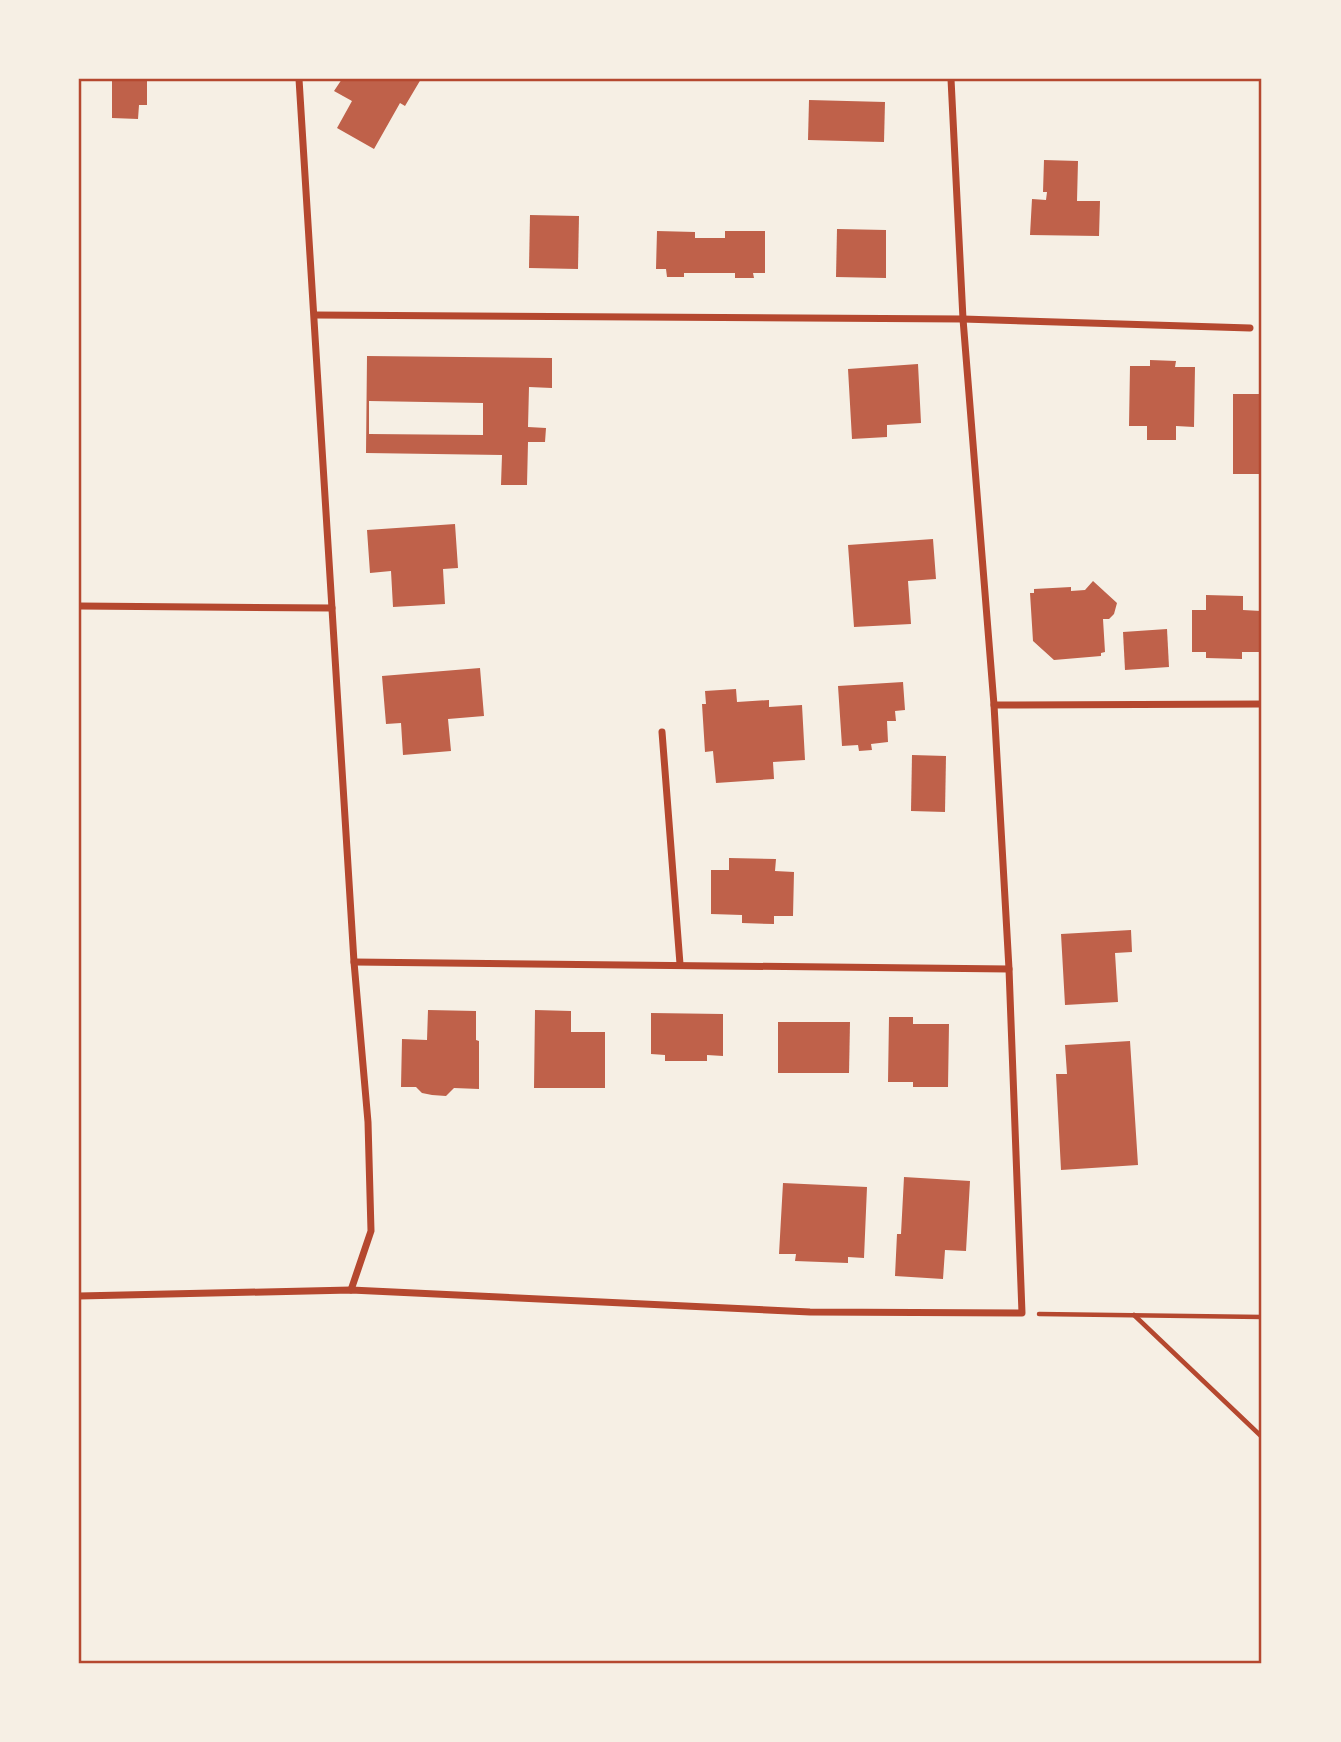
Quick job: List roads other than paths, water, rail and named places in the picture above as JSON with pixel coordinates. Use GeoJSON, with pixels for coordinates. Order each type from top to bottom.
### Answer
{"type":"FeatureCollection","features":[{"type":"Feature","properties":{"kind":"street"},"geometry":{"type":"LineString","coordinates":[[299,79],[354,962],[368,1122],[371,1231],[351,1290]]}},
{"type":"Feature","properties":{"kind":"street"},"geometry":{"type":"LineString","coordinates":[[79,1296],[351,1290],[810,1312],[1022,1313],[1009,969],[993,705],[963,319],[951,79]]}},
{"type":"Feature","properties":{"kind":"street"},"geometry":{"type":"LineString","coordinates":[[315,315],[963,319],[1250,328]]}},
{"type":"Feature","properties":{"kind":"street"},"geometry":{"type":"LineString","coordinates":[[79,606],[332,608]]}},
{"type":"Feature","properties":{"kind":"street"},"geometry":{"type":"LineString","coordinates":[[993,705],[1262,704]]}},
{"type":"Feature","properties":{"kind":"street"},"geometry":{"type":"LineString","coordinates":[[662,732],[680,964]]}},
{"type":"Feature","properties":{"kind":"street"},"geometry":{"type":"LineString","coordinates":[[354,962],[1009,969]]}}]}
